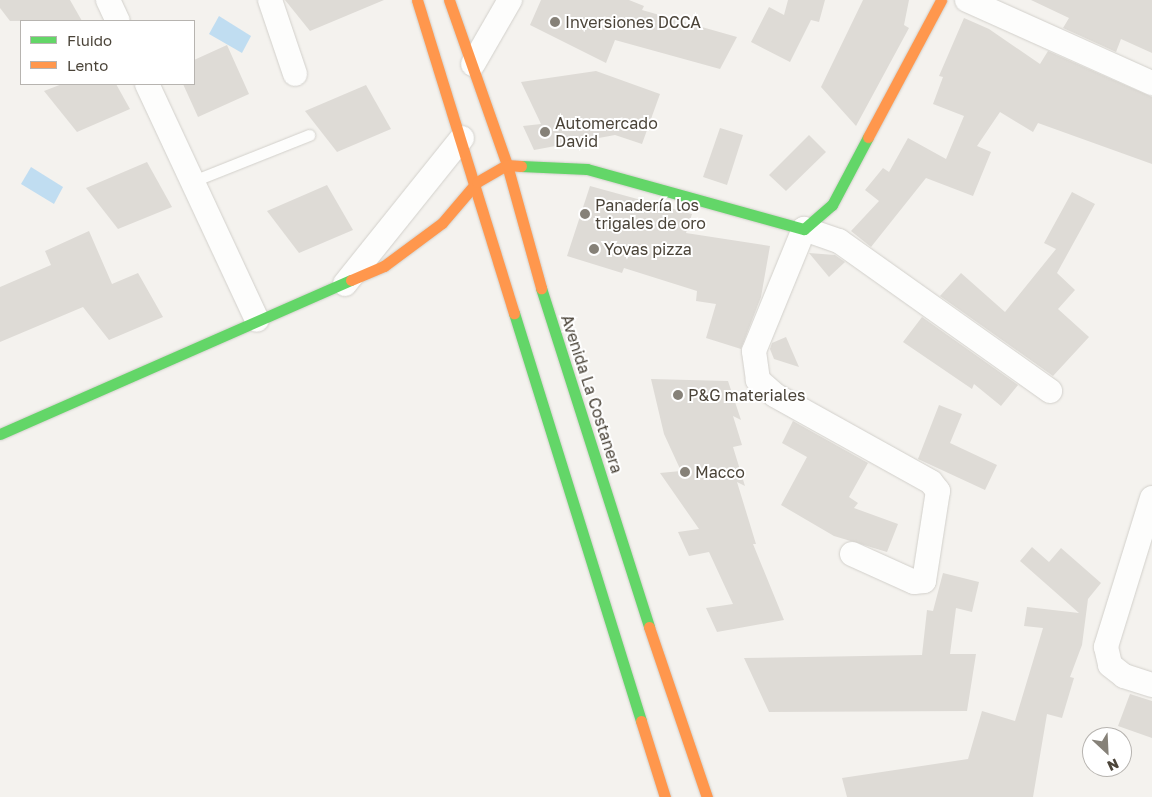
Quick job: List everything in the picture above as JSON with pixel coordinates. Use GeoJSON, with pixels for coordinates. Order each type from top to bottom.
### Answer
{"type":"FeatureCollection","features":[{"type":"Feature","properties":{"kind":"street"},"geometry":{"type":"LineString","coordinates":[[108,0],[118,20]]}},
{"type":"Feature","properties":{"kind":"street"},"geometry":{"type":"LineString","coordinates":[[270,0],[295,74]]}},
{"type":"Feature","properties":{"kind":"street"},"geometry":{"type":"LineString","coordinates":[[418,0],[477,182],[636,712],[665,797]]}},
{"type":"Feature","properties":{"kind":"street","name":"Avenida La Costanera"},"geometry":{"type":"LineString","coordinates":[[449,0],[507,165],[549,314],[666,682],[707,797]]}},
{"type":"Feature","properties":{"kind":"street"},"geometry":{"type":"LineString","coordinates":[[473,64],[510,0]]}},
{"type":"Feature","properties":{"kind":"street"},"geometry":{"type":"LineString","coordinates":[[852,554],[914,582],[924,581],[938,491],[930,482],[775,395],[758,380],[754,351],[804,229],[832,205],[941,0]]}},
{"type":"Feature","properties":{"kind":"street"},"geometry":{"type":"LineString","coordinates":[[967,0],[1152,83]]}},
{"type":"Feature","properties":{"kind":"street"},"geometry":{"type":"LineString","coordinates":[[147,85],[257,320]]}},
{"type":"Feature","properties":{"kind":"street"},"geometry":{"type":"LineString","coordinates":[[345,284],[462,138]]}},
{"type":"Feature","properties":{"kind":"street"},"geometry":{"type":"LineString","coordinates":[[0,434],[384,266],[442,223],[477,182],[507,165],[587,169],[804,229],[839,241],[1050,391]]}},
{"type":"Feature","properties":{"kind":"street"},"geometry":{"type":"LineString","coordinates":[[1152,498],[1106,647],[1110,666],[1124,676],[1152,685]]}},
{"type":"Feature","properties":{"kind":"lane"},"geometry":{"type":"LineString","coordinates":[[193,181],[309,135]]}},
{"type":"Feature","properties":{"kind":"water"},"geometry":{"type":"Polygon","coordinates":[[[219,16],[251,36],[242,53],[209,34],[219,16]]]}},
{"type":"Feature","properties":{"kind":"water"},"geometry":{"type":"Polygon","coordinates":[[[31,167],[63,187],[54,204],[21,184],[31,167]]]}},
{"type":"Feature","properties":{"kind":"building"},"geometry":{"type":"Polygon","coordinates":[[[0,0],[70,0],[81,20],[10,21],[0,8],[0,0]]]}},
{"type":"Feature","properties":{"kind":"building"},"geometry":{"type":"Polygon","coordinates":[[[285,0],[384,0],[310,31],[285,0]]]}},
{"type":"Feature","properties":{"kind":"building"},"geometry":{"type":"Polygon","coordinates":[[[541,0],[629,0],[644,6],[642,10],[737,37],[720,69],[615,40],[606,63],[530,25],[541,0]]]}},
{"type":"Feature","properties":{"kind":"building"},"geometry":{"type":"Polygon","coordinates":[[[788,0],[825,0],[819,22],[811,20],[790,62],[751,42],[769,7],[784,15],[788,0]]]}},
{"type":"Feature","properties":{"kind":"building"},"geometry":{"type":"Polygon","coordinates":[[[863,0],[909,0],[904,25],[909,28],[856,126],[821,87],[863,0]]]}},
{"type":"Feature","properties":{"kind":"building"},"geometry":{"type":"Polygon","coordinates":[[[1031,0],[1152,0],[1152,53],[1121,39],[1116,52],[1063,28],[1069,18],[1031,0]]]}},
{"type":"Feature","properties":{"kind":"building"},"geometry":{"type":"Polygon","coordinates":[[[964,18],[989,29],[1040,64],[1048,51],[1152,97],[1152,164],[1038,123],[1033,132],[1000,112],[977,146],[991,152],[973,196],[926,178],[871,247],[851,231],[879,201],[865,190],[883,168],[889,172],[908,138],[946,159],[964,116],[933,104],[943,77],[939,76],[964,18]]]}},
{"type":"Feature","properties":{"kind":"building"},"geometry":{"type":"Polygon","coordinates":[[[227,45],[249,94],[198,117],[183,85],[195,85],[195,60],[227,45]]]}},
{"type":"Feature","properties":{"kind":"building"},"geometry":{"type":"Polygon","coordinates":[[[596,71],[660,94],[642,144],[615,135],[534,150],[523,126],[541,124],[521,82],[596,71]]]}},
{"type":"Feature","properties":{"kind":"building"},"geometry":{"type":"Polygon","coordinates":[[[59,85],[117,85],[130,109],[77,132],[44,91],[59,85]]]}},
{"type":"Feature","properties":{"kind":"building"},"geometry":{"type":"Polygon","coordinates":[[[366,85],[391,129],[337,152],[305,111],[366,85]]]}},
{"type":"Feature","properties":{"kind":"building"},"geometry":{"type":"Polygon","coordinates":[[[720,128],[743,135],[727,185],[703,177],[720,128]]]}},
{"type":"Feature","properties":{"kind":"building"},"geometry":{"type":"Polygon","coordinates":[[[809,135],[826,152],[786,191],[769,175],[809,135]]]}},
{"type":"Feature","properties":{"kind":"building"},"geometry":{"type":"Polygon","coordinates":[[[147,162],[172,207],[118,229],[86,188],[147,162]]]}},
{"type":"Feature","properties":{"kind":"building"},"geometry":{"type":"Polygon","coordinates":[[[327,185],[353,230],[299,253],[267,211],[327,185]]]}},
{"type":"Feature","properties":{"kind":"building"},"geometry":{"type":"Polygon","coordinates":[[[590,186],[692,214],[686,233],[770,246],[761,297],[741,349],[706,338],[716,304],[696,301],[697,291],[624,268],[622,273],[567,256],[590,186]]]}},
{"type":"Feature","properties":{"kind":"building"},"geometry":{"type":"Polygon","coordinates":[[[1072,192],[1095,204],[1057,273],[1075,290],[1058,309],[1089,337],[1053,376],[940,296],[961,273],[1005,312],[1056,249],[1044,243],[1072,192]]]}},
{"type":"Feature","properties":{"kind":"building"},"geometry":{"type":"Polygon","coordinates":[[[89,231],[112,284],[138,273],[163,317],[109,340],[83,307],[0,342],[0,287],[51,265],[45,251],[89,231]]]}},
{"type":"Feature","properties":{"kind":"building"},"geometry":{"type":"Polygon","coordinates":[[[809,253],[835,255],[845,262],[829,277],[809,253]]]}},
{"type":"Feature","properties":{"kind":"building"},"geometry":{"type":"Polygon","coordinates":[[[922,317],[1018,385],[1001,406],[974,384],[972,389],[903,342],[922,317]]]}},
{"type":"Feature","properties":{"kind":"building"},"geometry":{"type":"Polygon","coordinates":[[[786,337],[799,367],[774,359],[770,349],[772,343],[786,337]]]}},
{"type":"Feature","properties":{"kind":"building"},"geometry":{"type":"Polygon","coordinates":[[[651,379],[728,381],[741,420],[733,416],[742,445],[733,447],[745,486],[737,482],[756,544],[753,544],[784,620],[717,632],[706,608],[733,604],[709,552],[689,556],[678,532],[699,529],[660,473],[681,471],[664,434],[651,379]]]}},
{"type":"Feature","properties":{"kind":"building"},"geometry":{"type":"Polygon","coordinates":[[[939,405],[962,414],[950,443],[997,465],[985,490],[918,459],[939,405]]]}},
{"type":"Feature","properties":{"kind":"building"},"geometry":{"type":"Polygon","coordinates":[[[793,421],[868,463],[849,497],[858,503],[854,508],[898,524],[887,552],[834,536],[781,505],[807,457],[782,443],[793,421]]]}},
{"type":"Feature","properties":{"kind":"building"},"geometry":{"type":"Polygon","coordinates":[[[1032,547],[1049,562],[1061,548],[1101,583],[1088,599],[1082,645],[1070,677],[1074,678],[1062,718],[1047,714],[1033,797],[847,797],[842,778],[968,759],[982,711],[1015,721],[1043,628],[1024,626],[1027,607],[1079,613],[1020,561],[1032,547]]]}},
{"type":"Feature","properties":{"kind":"building"},"geometry":{"type":"Polygon","coordinates":[[[943,573],[979,582],[972,612],[956,608],[950,654],[976,654],[967,711],[769,712],[744,658],[922,655],[927,610],[933,611],[943,573]]]}},
{"type":"Feature","properties":{"kind":"building"},"geometry":{"type":"Polygon","coordinates":[[[1130,694],[1152,701],[1152,738],[1132,731],[1132,727],[1118,726],[1130,694]]]}},
{"type":"Feature","properties":{"kind":"traffic: fast"},"geometry":{"type":"LineString","coordinates":[[521,166],[587,169],[804,229],[832,205],[868,137]]}},
{"type":"Feature","properties":{"kind":"traffic: fast"},"geometry":{"type":"LineString","coordinates":[[0,434],[351,280]]}},
{"type":"Feature","properties":{"kind":"traffic: fast"},"geometry":{"type":"LineString","coordinates":[[541,288],[649,627]]}},
{"type":"Feature","properties":{"kind":"traffic: fast"},"geometry":{"type":"LineString","coordinates":[[514,313],[641,721]]}},
{"type":"Feature","properties":{"kind":"traffic: slow"},"geometry":{"type":"LineString","coordinates":[[417,0],[514,313]]}},
{"type":"Feature","properties":{"kind":"traffic: slow"},"geometry":{"type":"LineString","coordinates":[[449,0],[507,165],[541,288]]}},
{"type":"Feature","properties":{"kind":"traffic: slow"},"geometry":{"type":"LineString","coordinates":[[868,137],[941,0]]}},
{"type":"Feature","properties":{"kind":"traffic: slow"},"geometry":{"type":"LineString","coordinates":[[351,280],[384,266],[442,223],[477,182],[507,165],[521,166]]}},
{"type":"Feature","properties":{"kind":"traffic: slow"},"geometry":{"type":"LineString","coordinates":[[649,627],[707,797]]}},
{"type":"Feature","properties":{"kind":"traffic: slow"},"geometry":{"type":"LineString","coordinates":[[641,721],[665,797]]}},
{"type":"Feature","properties":{"kind":"place","name":"Inversiones DCCA"},"geometry":{"type":"Point","coordinates":[555,22]}},
{"type":"Feature","properties":{"kind":"place","name":"Automercado David"},"geometry":{"type":"Point","coordinates":[545,132]}},
{"type":"Feature","properties":{"kind":"place","name":"Panadería los trigales de oro"},"geometry":{"type":"Point","coordinates":[585,214]}},
{"type":"Feature","properties":{"kind":"place","name":"Yovas pizza"},"geometry":{"type":"Point","coordinates":[594,249]}},
{"type":"Feature","properties":{"kind":"place","name":"P&G materiales"},"geometry":{"type":"Point","coordinates":[678,395]}},
{"type":"Feature","properties":{"kind":"place","name":"Macco"},"geometry":{"type":"Point","coordinates":[685,472]}}]}
